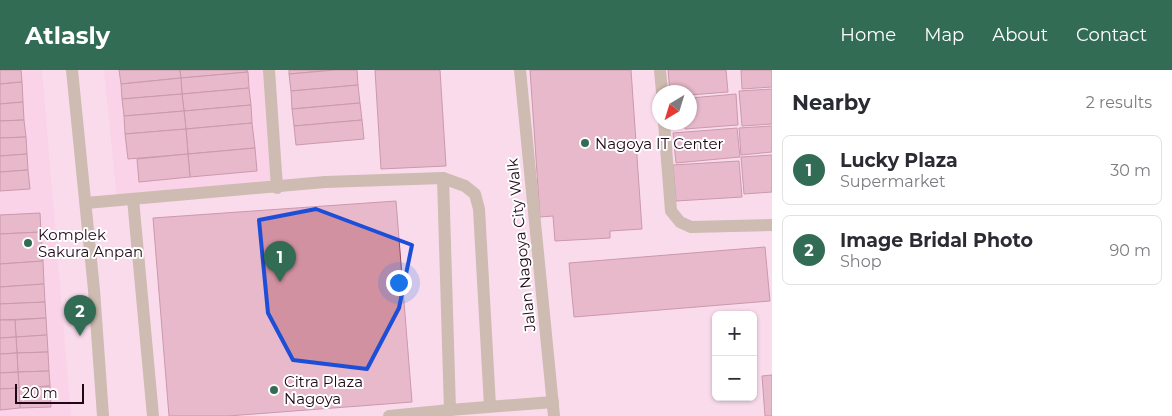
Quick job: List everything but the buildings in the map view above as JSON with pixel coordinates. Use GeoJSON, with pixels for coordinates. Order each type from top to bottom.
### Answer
{"type":"FeatureCollection","features":[{"type":"Feature","properties":{"kind":"street"},"geometry":{"type":"LineString","coordinates":[[72,70],[86,203],[103,416]]}},
{"type":"Feature","properties":{"kind":"street"},"geometry":{"type":"LineString","coordinates":[[269,70],[277,188]]}},
{"type":"Feature","properties":{"kind":"street","name":"Jalan Nagoya City Walk"},"geometry":{"type":"LineString","coordinates":[[520,70],[554,416]]}},
{"type":"Feature","properties":{"kind":"street"},"geometry":{"type":"LineString","coordinates":[[660,70],[661,85]]}},
{"type":"Feature","properties":{"kind":"street"},"geometry":{"type":"LineString","coordinates":[[665,130],[671,211],[680,222],[691,227],[772,225]]}},
{"type":"Feature","properties":{"kind":"street"},"geometry":{"type":"LineString","coordinates":[[86,203],[277,188],[325,182],[443,178],[465,186],[474,194],[479,208],[490,406]]}},
{"type":"Feature","properties":{"kind":"street"},"geometry":{"type":"LineString","coordinates":[[443,178],[450,410]]}},
{"type":"Feature","properties":{"kind":"street"},"geometry":{"type":"LineString","coordinates":[[132,199],[153,416]]}},
{"type":"Feature","properties":{"kind":"street"},"geometry":{"type":"LineString","coordinates":[[389,416],[553,402]]}},
{"type":"Feature","properties":{"kind":"highlighted area"},"geometry":{"type":"Polygon","coordinates":[[[316,209],[412,245],[399,308],[367,369],[293,360],[268,313],[259,220],[316,209]]]}},
{"type":"Feature","properties":{"kind":"shaded area","name":"Komplek Sakura Anpan"},"geometry":{"type":"Polygon","coordinates":[[[0,70],[42,70],[71,416],[0,416],[0,70]]]}},
{"type":"Feature","properties":{"kind":"shaded area"},"geometry":{"type":"Polygon","coordinates":[[[104,70],[271,70],[283,182],[117,199],[104,70]]]}},
{"type":"Feature","properties":{"kind":"place","name":"Nagoya IT Center"},"geometry":{"type":"Point","coordinates":[585,143]}},
{"type":"Feature","properties":{"kind":"place","name":"Komplek Sakura Anpan"},"geometry":{"type":"Point","coordinates":[28,243]}},
{"type":"Feature","properties":{"kind":"place","name":"Lucky Plaza"},"geometry":{"type":"Point","coordinates":[280,282]}},
{"type":"Feature","properties":{"kind":"place","name":"Image Bridal Photo"},"geometry":{"type":"Point","coordinates":[80,336]}},
{"type":"Feature","properties":{"kind":"place","name":"Citra Plaza Nagoya"},"geometry":{"type":"Point","coordinates":[274,390]}}]}
